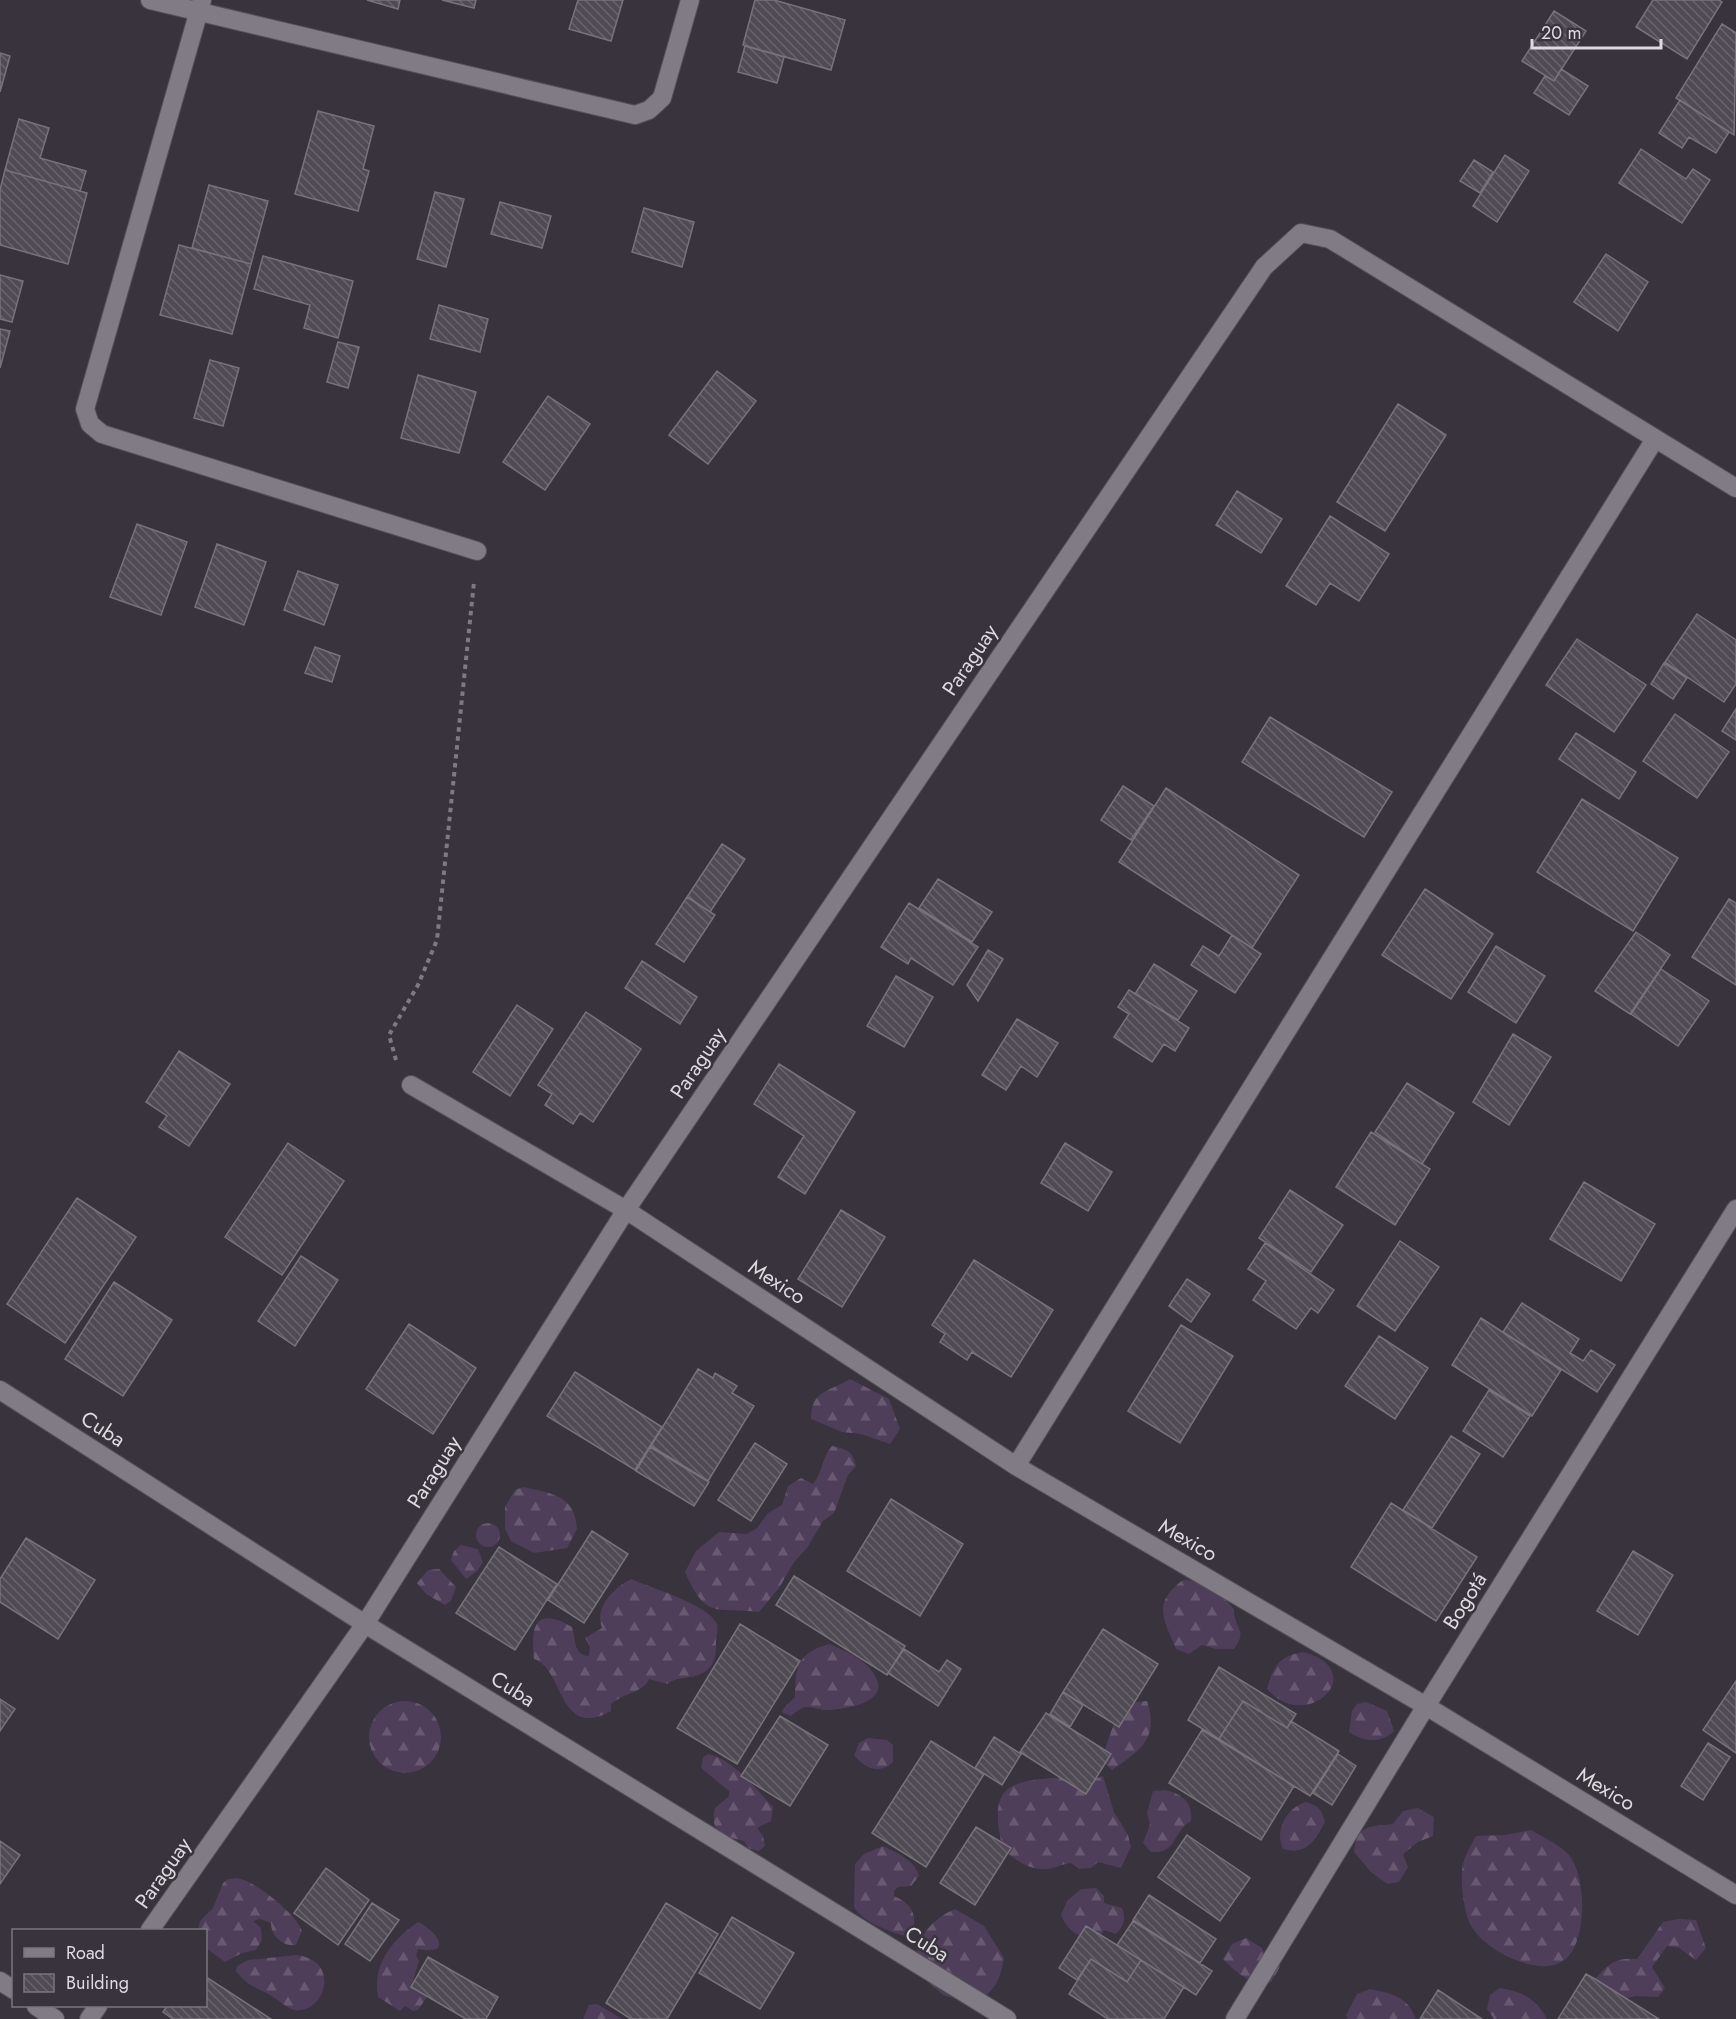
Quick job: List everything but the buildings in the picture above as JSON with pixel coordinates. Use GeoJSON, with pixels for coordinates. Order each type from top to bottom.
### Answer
{"type":"FeatureCollection","features":[{"type":"Feature","properties":{"kind":"street"},"geometry":{"type":"LineString","coordinates":[[150,0],[200,6],[635,115],[649,110],[662,98],[690,0]]}},
{"type":"Feature","properties":{"kind":"street"},"geometry":{"type":"LineString","coordinates":[[200,6],[84,409],[86,418],[102,434],[477,551]]}},
{"type":"Feature","properties":{"kind":"street","name":"Paraguay"},"geometry":{"type":"LineString","coordinates":[[151,1929],[365,1624],[626,1210],[1264,267],[1301,233],[1330,239],[1654,439]]}},
{"type":"Feature","properties":{"kind":"street"},"geometry":{"type":"LineString","coordinates":[[1016,1466],[1654,439],[1736,488]]}},
{"type":"Feature","properties":{"kind":"street","name":"Mexico"},"geometry":{"type":"LineString","coordinates":[[411,1085],[626,1210],[1016,1466],[1426,1706],[1736,1895]]}},
{"type":"Feature","properties":{"kind":"street","name":"Bogotá"},"geometry":{"type":"LineString","coordinates":[[1235,2019],[1426,1706],[1736,1209]]}},
{"type":"Feature","properties":{"kind":"street","name":"Cuba"},"geometry":{"type":"LineString","coordinates":[[0,1390],[365,1624],[1007,2019]]}},
{"type":"Feature","properties":{"kind":"street"},"geometry":{"type":"LineString","coordinates":[[38,2007],[56,2019]]}},
{"type":"Feature","properties":{"kind":"path"},"geometry":{"type":"LineString","coordinates":[[411,1085],[392,1054],[389,1035],[418,985],[437,940],[477,551]]}},
{"type":"Feature","properties":{"kind":"green space"},"geometry":{"type":"Polygon","coordinates":[[[850,1379],[889,1399],[900,1429],[890,1444],[861,1434],[842,1432],[811,1419],[814,1402],[818,1397],[850,1379]]]}},
{"type":"Feature","properties":{"kind":"green space"},"geometry":{"type":"Polygon","coordinates":[[[832,1446],[848,1452],[853,1457],[856,1466],[848,1475],[834,1513],[823,1521],[779,1588],[759,1612],[722,1610],[706,1604],[699,1598],[685,1572],[696,1551],[719,1532],[747,1534],[757,1528],[768,1513],[782,1505],[788,1486],[801,1478],[813,1484],[832,1446]]]}},
{"type":"Feature","properties":{"kind":"green space"},"geometry":{"type":"Polygon","coordinates":[[[523,1487],[552,1494],[566,1502],[572,1509],[577,1529],[567,1548],[534,1553],[511,1541],[505,1529],[505,1507],[515,1490],[523,1487]]]}},
{"type":"Feature","properties":{"kind":"green space"},"geometry":{"type":"Polygon","coordinates":[[[488,1523],[493,1524],[499,1530],[499,1540],[493,1546],[488,1547],[483,1546],[477,1540],[476,1535],[477,1530],[483,1524],[488,1523]]]}},
{"type":"Feature","properties":{"kind":"green space"},"geometry":{"type":"Polygon","coordinates":[[[461,1545],[478,1549],[483,1562],[477,1571],[466,1579],[451,1560],[454,1551],[461,1545]]]}},
{"type":"Feature","properties":{"kind":"green space"},"geometry":{"type":"Polygon","coordinates":[[[439,1569],[456,1587],[451,1601],[445,1605],[426,1594],[417,1583],[428,1570],[439,1569]]]}},
{"type":"Feature","properties":{"kind":"green space"},"geometry":{"type":"Polygon","coordinates":[[[631,1579],[691,1604],[712,1617],[718,1628],[714,1662],[702,1674],[677,1679],[667,1684],[649,1679],[642,1688],[611,1704],[611,1711],[594,1718],[581,1717],[571,1710],[544,1665],[534,1659],[535,1628],[538,1622],[550,1618],[572,1627],[578,1650],[589,1656],[590,1646],[585,1638],[602,1628],[601,1613],[607,1599],[631,1579]]]}},
{"type":"Feature","properties":{"kind":"green space"},"geometry":{"type":"Polygon","coordinates":[[[1183,1580],[1212,1588],[1234,1609],[1240,1637],[1234,1649],[1216,1649],[1202,1645],[1189,1654],[1176,1649],[1163,1612],[1167,1596],[1183,1580]]]}},
{"type":"Feature","properties":{"kind":"green space"},"geometry":{"type":"Polygon","coordinates":[[[829,1644],[857,1658],[869,1667],[877,1680],[876,1694],[863,1703],[845,1708],[827,1710],[807,1707],[791,1716],[783,1713],[782,1710],[795,1697],[796,1677],[800,1662],[811,1652],[829,1644]]]}},
{"type":"Feature","properties":{"kind":"green space"},"geometry":{"type":"Polygon","coordinates":[[[1304,1652],[1323,1661],[1332,1672],[1333,1684],[1326,1695],[1314,1703],[1300,1705],[1283,1701],[1267,1689],[1272,1674],[1283,1659],[1304,1652]]]}},
{"type":"Feature","properties":{"kind":"green space"},"geometry":{"type":"Polygon","coordinates":[[[405,1701],[425,1707],[435,1717],[441,1737],[435,1757],[425,1767],[405,1773],[385,1767],[375,1757],[369,1737],[375,1717],[385,1707],[405,1701]]]}},
{"type":"Feature","properties":{"kind":"green space"},"geometry":{"type":"Polygon","coordinates":[[[1147,1701],[1151,1725],[1145,1742],[1112,1770],[1101,1760],[1116,1718],[1129,1703],[1147,1701]]]}},
{"type":"Feature","properties":{"kind":"green space"},"geometry":{"type":"Polygon","coordinates":[[[1366,1702],[1387,1711],[1394,1731],[1378,1740],[1366,1740],[1349,1732],[1352,1711],[1357,1704],[1366,1702]]]}},
{"type":"Feature","properties":{"kind":"green space"},"geometry":{"type":"Polygon","coordinates":[[[868,1738],[887,1740],[893,1745],[893,1762],[878,1769],[858,1760],[854,1755],[859,1743],[868,1738]]]}},
{"type":"Feature","properties":{"kind":"green space"},"geometry":{"type":"Polygon","coordinates":[[[708,1754],[718,1757],[735,1768],[773,1807],[771,1821],[757,1828],[763,1836],[765,1846],[759,1851],[748,1848],[744,1841],[724,1835],[716,1828],[715,1808],[729,1796],[729,1791],[701,1768],[703,1757],[708,1754]]]}},
{"type":"Feature","properties":{"kind":"green space"},"geometry":{"type":"Polygon","coordinates":[[[1103,1776],[1114,1812],[1128,1835],[1131,1847],[1121,1868],[1098,1862],[1091,1868],[1079,1869],[1071,1863],[1041,1869],[1029,1867],[1003,1850],[998,1811],[1001,1799],[1007,1790],[1017,1784],[1030,1781],[1067,1777],[1087,1780],[1103,1776]]]}},
{"type":"Feature","properties":{"kind":"green space"},"geometry":{"type":"Polygon","coordinates":[[[1165,1790],[1185,1800],[1190,1809],[1191,1821],[1166,1850],[1151,1852],[1143,1843],[1150,1824],[1147,1813],[1153,1791],[1165,1790]]]}},
{"type":"Feature","properties":{"kind":"green space"},"geometry":{"type":"Polygon","coordinates":[[[1306,1802],[1319,1809],[1325,1822],[1309,1845],[1298,1850],[1283,1849],[1280,1835],[1284,1821],[1293,1809],[1306,1802]]]}},
{"type":"Feature","properties":{"kind":"green space"},"geometry":{"type":"Polygon","coordinates":[[[1418,1808],[1434,1817],[1433,1836],[1418,1842],[1403,1854],[1408,1867],[1399,1882],[1387,1884],[1371,1872],[1354,1852],[1358,1836],[1371,1827],[1393,1824],[1403,1811],[1418,1808]]]}},
{"type":"Feature","properties":{"kind":"green space"},"geometry":{"type":"Polygon","coordinates":[[[1531,1830],[1569,1855],[1575,1865],[1582,1894],[1581,1926],[1577,1941],[1571,1953],[1563,1961],[1551,1965],[1538,1966],[1523,1963],[1494,1949],[1473,1929],[1463,1898],[1464,1860],[1476,1836],[1505,1835],[1531,1830]]]}},
{"type":"Feature","properties":{"kind":"green space"},"geometry":{"type":"Polygon","coordinates":[[[883,1846],[910,1861],[919,1876],[911,1886],[898,1887],[894,1891],[894,1896],[909,1907],[914,1916],[912,1934],[907,1936],[870,1922],[854,1907],[855,1864],[864,1854],[883,1846]]]}},
{"type":"Feature","properties":{"kind":"green space"},"geometry":{"type":"Polygon","coordinates":[[[228,1879],[244,1880],[283,1907],[302,1931],[296,1945],[279,1940],[273,1932],[271,1923],[260,1919],[253,1921],[261,1928],[262,1940],[256,1950],[242,1953],[225,1962],[207,1949],[207,1929],[198,1929],[200,1921],[213,1908],[223,1883],[228,1879]]]}},
{"type":"Feature","properties":{"kind":"green space"},"geometry":{"type":"Polygon","coordinates":[[[1096,1888],[1104,1896],[1104,1903],[1122,1908],[1124,1916],[1121,1928],[1116,1934],[1104,1930],[1097,1941],[1075,1933],[1067,1926],[1061,1915],[1067,1901],[1081,1889],[1096,1888]]]}},
{"type":"Feature","properties":{"kind":"green space"},"geometry":{"type":"Polygon","coordinates":[[[955,1909],[984,1926],[1004,1958],[995,1985],[987,1995],[974,2004],[943,1995],[916,1971],[917,1950],[925,1933],[937,1920],[955,1909]]]}},
{"type":"Feature","properties":{"kind":"green space"},"geometry":{"type":"Polygon","coordinates":[[[1678,1919],[1696,1920],[1706,1948],[1696,1960],[1679,1948],[1667,1946],[1652,1967],[1665,1988],[1658,1997],[1635,1996],[1611,2003],[1595,1979],[1613,1962],[1637,1959],[1663,1922],[1678,1919]]]}},
{"type":"Feature","properties":{"kind":"green space"},"geometry":{"type":"Polygon","coordinates":[[[418,1922],[432,1931],[439,1946],[429,1950],[418,1949],[416,1955],[419,1961],[411,1987],[427,1997],[418,2010],[413,2011],[405,2006],[400,2011],[378,1997],[378,1974],[381,1963],[393,1944],[418,1922]]]}},
{"type":"Feature","properties":{"kind":"green space"},"geometry":{"type":"Polygon","coordinates":[[[1246,1938],[1262,1948],[1266,1956],[1280,1958],[1280,1967],[1271,1982],[1251,1981],[1223,1959],[1232,1944],[1246,1938]]]}},
{"type":"Feature","properties":{"kind":"green space"},"geometry":{"type":"Polygon","coordinates":[[[296,1955],[310,1959],[319,1966],[324,1976],[321,1996],[306,2009],[289,2008],[248,1983],[236,1971],[237,1966],[248,1960],[296,1955]]]}},
{"type":"Feature","properties":{"kind":"green space"},"geometry":{"type":"Polygon","coordinates":[[[1500,1988],[1528,1997],[1547,2019],[1494,2019],[1487,2009],[1490,1995],[1500,1988]]]}},
{"type":"Feature","properties":{"kind":"green space"},"geometry":{"type":"Polygon","coordinates":[[[1370,1989],[1398,1997],[1408,2005],[1416,2019],[1348,2019],[1346,2015],[1357,1994],[1370,1989]]]}},
{"type":"Feature","properties":{"kind":"green space"},"geometry":{"type":"Polygon","coordinates":[[[597,2004],[622,2019],[583,2019],[589,2005],[597,2004]]]}}]}
